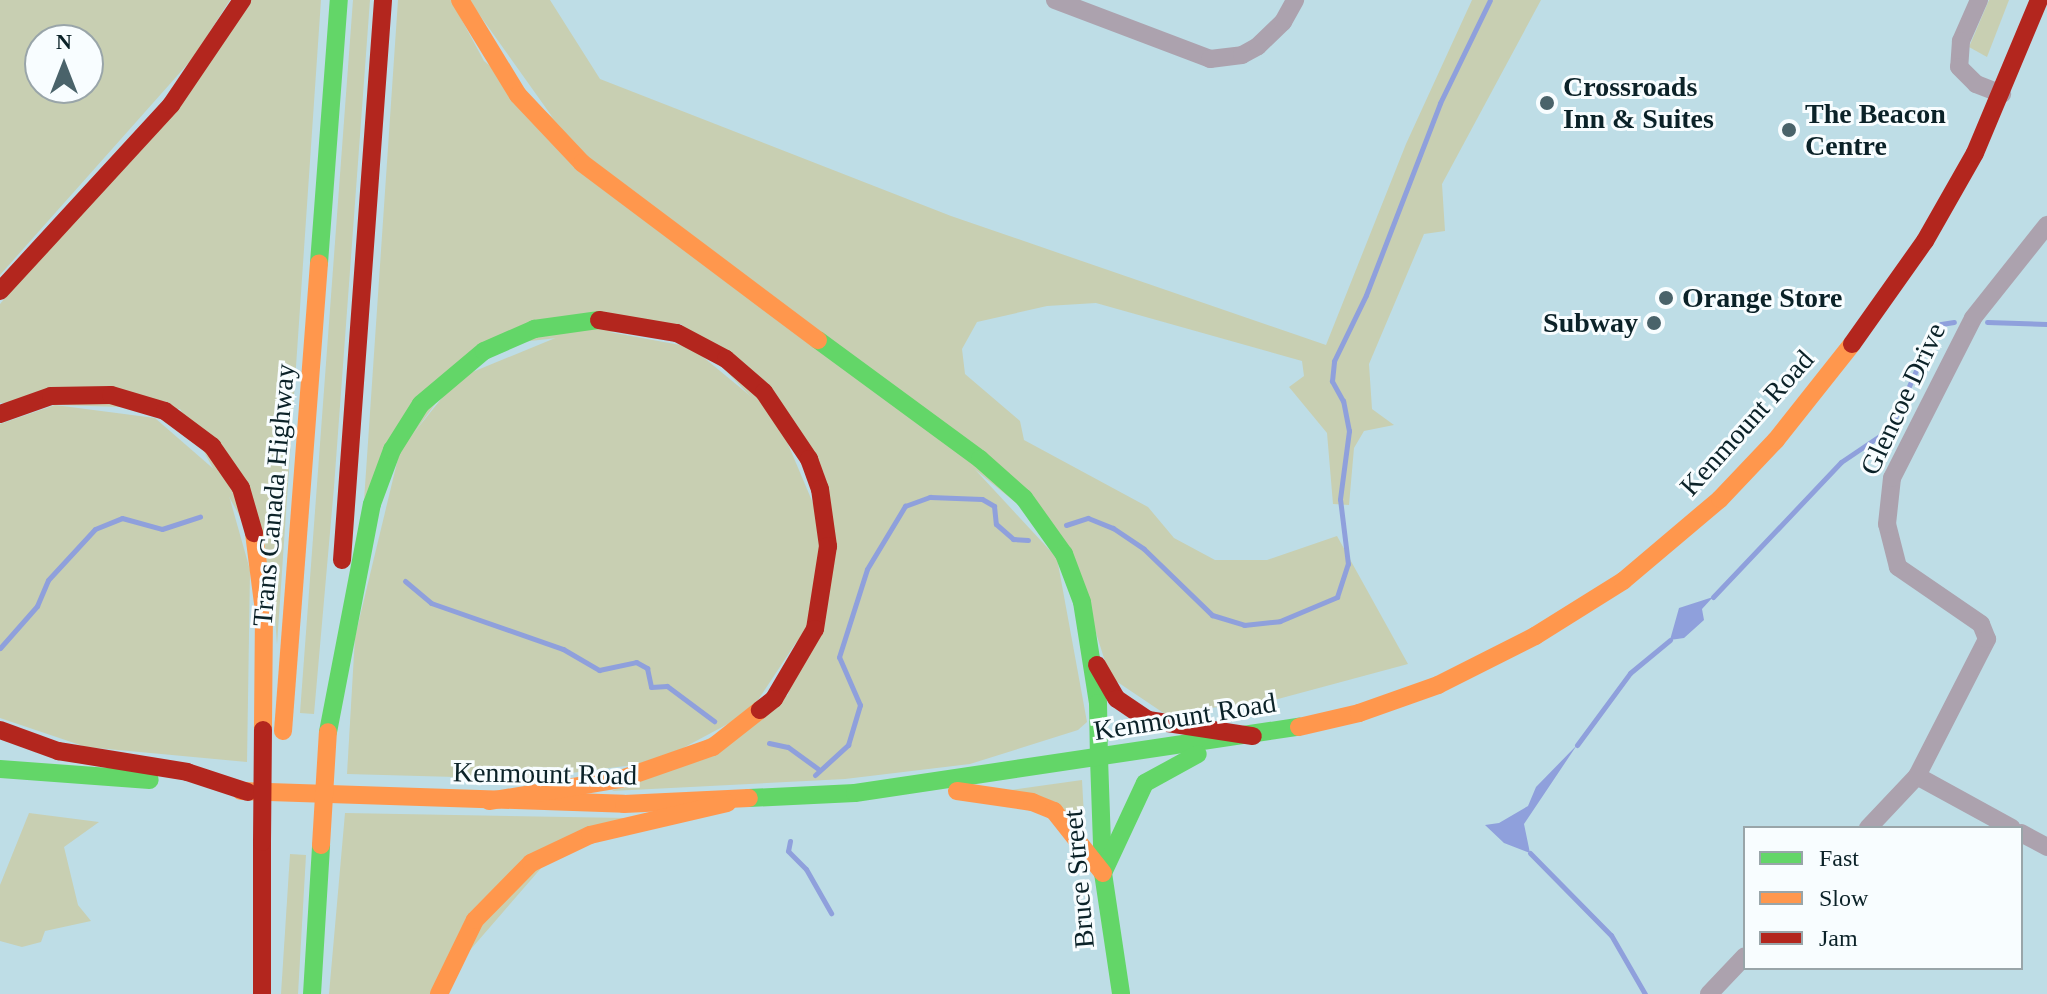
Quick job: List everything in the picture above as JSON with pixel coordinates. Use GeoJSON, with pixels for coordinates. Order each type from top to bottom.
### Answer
{"type":"FeatureCollection","features":[{"type":"Feature","properties":{"kind":"main road"},"geometry":{"type":"LineString","coordinates":[[0,291],[171,105],[242,0]]}},
{"type":"Feature","properties":{"kind":"main road","name":"Trans Canada Highway"},"geometry":{"type":"LineString","coordinates":[[264,994],[270,843],[283,731],[339,0]]}},
{"type":"Feature","properties":{"kind":"main road"},"geometry":{"type":"LineString","coordinates":[[312,994],[328,732],[383,0]]}},
{"type":"Feature","properties":{"kind":"main road"},"geometry":{"type":"LineString","coordinates":[[460,0],[518,95],[582,163],[647,216],[970,451],[1024,498],[1064,554],[1082,602],[1091,654],[1117,699],[1137,715],[1172,727],[1253,736]]}},
{"type":"Feature","properties":{"kind":"main road","name":"Kenmount Road"},"geometry":{"type":"LineString","coordinates":[[0,769],[248,792],[489,801],[727,803],[923,786],[1253,736],[1359,713],[1457,676],[1579,611],[1666,548],[1751,468],[1862,332],[1951,196],[2002,94],[2039,0]]}},
{"type":"Feature","properties":{"kind":"main road"},"geometry":{"type":"LineString","coordinates":[[328,732],[372,504],[392,450],[421,404],[484,351],[534,329],[592,319],[677,333],[726,359],[764,392],[809,459],[820,489],[828,546],[815,629],[774,699],[713,747],[621,779],[489,801]]}},
{"type":"Feature","properties":{"kind":"main road"},"geometry":{"type":"LineString","coordinates":[[0,414],[51,396],[111,395],[165,411],[212,446],[241,488],[257,543],[264,611],[263,730],[270,843]]}},
{"type":"Feature","properties":{"kind":"main road","name":"Bruce Street"},"geometry":{"type":"LineString","coordinates":[[1091,654],[1103,873],[1121,994]]}},
{"type":"Feature","properties":{"kind":"main road"},"geometry":{"type":"LineString","coordinates":[[0,730],[58,751],[187,772],[248,792]]}},
{"type":"Feature","properties":{"kind":"main road"},"geometry":{"type":"LineString","coordinates":[[1103,873],[1135,798],[1151,777],[1253,736]]}},
{"type":"Feature","properties":{"kind":"main road"},"geometry":{"type":"LineString","coordinates":[[923,786],[1044,806],[1069,824],[1103,873]]}},
{"type":"Feature","properties":{"kind":"main road"},"geometry":{"type":"LineString","coordinates":[[439,994],[475,920],[531,863],[590,835],[727,803]]}},
{"type":"Feature","properties":{"kind":"street"},"geometry":{"type":"LineString","coordinates":[[1055,0],[1210,59],[1242,55],[1258,46],[1283,22],[1295,0]]}},
{"type":"Feature","properties":{"kind":"street"},"geometry":{"type":"LineString","coordinates":[[1979,0],[1961,41],[1959,67],[1976,84],[2002,94]]}},
{"type":"Feature","properties":{"kind":"street","name":"Glencoe Drive"},"geometry":{"type":"LineString","coordinates":[[1870,826],[1917,776],[1987,634],[1981,624],[1898,567],[1887,524],[1892,478],[1973,318],[2047,225]]}},
{"type":"Feature","properties":{"kind":"street"},"geometry":{"type":"LineString","coordinates":[[1917,776],[2008,826]]}},
{"type":"Feature","properties":{"kind":"street"},"geometry":{"type":"LineString","coordinates":[[2023,834],[2047,847]]}},
{"type":"Feature","properties":{"kind":"street"},"geometry":{"type":"LineString","coordinates":[[1709,994],[1743,958]]}},
{"type":"Feature","properties":{"kind":"green space"},"geometry":{"type":"Polygon","coordinates":[[[0,0],[230,0],[193,58],[0,275],[0,0]]]}},
{"type":"Feature","properties":{"kind":"green space"},"geometry":{"type":"Polygon","coordinates":[[[251,0],[321,0],[277,645],[272,574],[180,409],[0,403],[0,304],[251,0]]]}},
{"type":"Feature","properties":{"kind":"green space"},"geometry":{"type":"Polygon","coordinates":[[[353,0],[370,0],[314,714],[300,713],[353,0]]]}},
{"type":"Feature","properties":{"kind":"green space"},"geometry":{"type":"Polygon","coordinates":[[[398,0],[451,0],[484,61],[957,450],[1057,558],[1087,722],[1078,730],[970,764],[845,779],[612,791],[788,695],[824,473],[681,324],[477,347],[364,501],[398,0]]]}},
{"type":"Feature","properties":{"kind":"green space"},"geometry":{"type":"Polygon","coordinates":[[[469,0],[550,0],[600,79],[951,216],[1326,345],[1406,144],[1472,0],[1541,0],[1442,184],[1445,231],[1424,234],[1369,364],[1372,409],[1394,425],[1364,431],[1354,448],[1349,505],[1333,504],[1327,433],[1289,387],[1304,376],[1302,361],[1096,303],[1047,306],[977,322],[962,349],[965,374],[1020,421],[1024,440],[1148,507],[1174,538],[1215,560],[1267,560],[1337,536],[1408,664],[1278,699],[1165,714],[1110,677],[1068,545],[568,139],[469,0]]]}},
{"type":"Feature","properties":{"kind":"green space"},"geometry":{"type":"Polygon","coordinates":[[[1989,0],[2009,0],[1987,57],[1969,47],[1989,0]]]}},
{"type":"Feature","properties":{"kind":"green space"},"geometry":{"type":"Polygon","coordinates":[[[582,327],[691,347],[777,418],[818,515],[807,626],[750,712],[657,762],[524,779],[347,774],[355,637],[400,450],[458,378],[582,327]]]}},
{"type":"Feature","properties":{"kind":"green space"},"geometry":{"type":"Polygon","coordinates":[[[55,405],[155,418],[224,478],[250,570],[247,762],[86,747],[0,718],[0,424],[55,405]]]}},
{"type":"Feature","properties":{"kind":"green space"},"geometry":{"type":"Polygon","coordinates":[[[1082,780],[1085,835],[1004,791],[1082,780]]]}},
{"type":"Feature","properties":{"kind":"green space"},"geometry":{"type":"Polygon","coordinates":[[[29,813],[99,822],[64,847],[78,905],[91,921],[45,931],[41,942],[22,947],[0,941],[0,885],[29,813]]]}},
{"type":"Feature","properties":{"kind":"green space"},"geometry":{"type":"Polygon","coordinates":[[[345,813],[626,818],[569,836],[432,994],[329,994],[345,813]]]}},
{"type":"Feature","properties":{"kind":"green space"},"geometry":{"type":"Polygon","coordinates":[[[290,854],[306,855],[298,994],[281,994],[290,854]]]}},
{"type":"Feature","properties":{"kind":"water"},"geometry":{"type":"Polygon","coordinates":[[[1713,597],[1702,609],[1704,620],[1684,638],[1670,640],[1679,608],[1713,597]]]}},
{"type":"Feature","properties":{"kind":"water"},"geometry":{"type":"Polygon","coordinates":[[[1577,745],[1524,824],[1530,853],[1504,843],[1485,825],[1499,823],[1528,806],[1536,787],[1577,745]]]}},
{"type":"Feature","properties":{"kind":"waterway"},"geometry":{"type":"LineString","coordinates":[[1066,525],[1088,518],[1113,528],[1144,549],[1212,615],[1244,625],[1280,621],[1337,597],[1348,564],[1340,499],[1349,431],[1343,401],[1332,381],[1334,361],[1366,295],[1440,103],[1490,0]]}},
{"type":"Feature","properties":{"kind":"waterway"},"geometry":{"type":"LineString","coordinates":[[1713,597],[1841,462],[1890,429],[1932,334],[1941,324],[1954,322]]}},
{"type":"Feature","properties":{"kind":"waterway"},"geometry":{"type":"LineString","coordinates":[[1987,322],[2047,324]]}},
{"type":"Feature","properties":{"kind":"waterway"},"geometry":{"type":"LineString","coordinates":[[815,775],[848,745],[860,705],[839,657],[867,569],[905,506],[930,497],[982,499],[994,506],[996,524],[1013,539],[1028,540]]}},
{"type":"Feature","properties":{"kind":"waterway"},"geometry":{"type":"LineString","coordinates":[[0,648],[37,606],[48,580],[95,529],[122,518],[162,529],[200,517]]}},
{"type":"Feature","properties":{"kind":"waterway"},"geometry":{"type":"LineString","coordinates":[[405,581],[431,603],[563,649],[599,670],[636,662],[647,668],[651,687],[667,686],[714,721]]}},
{"type":"Feature","properties":{"kind":"waterway"},"geometry":{"type":"LineString","coordinates":[[1577,745],[1630,673],[1670,640]]}},
{"type":"Feature","properties":{"kind":"waterway"},"geometry":{"type":"LineString","coordinates":[[769,743],[788,747],[818,769]]}},
{"type":"Feature","properties":{"kind":"waterway"},"geometry":{"type":"LineString","coordinates":[[790,841],[788,851],[806,869],[831,913]]}},
{"type":"Feature","properties":{"kind":"waterway"},"geometry":{"type":"LineString","coordinates":[[1530,853],[1611,935],[1645,994]]}},
{"type":"Feature","properties":{"kind":"traffic: fast"},"geometry":{"type":"LineString","coordinates":[[319,263],[339,0]]}},
{"type":"Feature","properties":{"kind":"traffic: fast"},"geometry":{"type":"LineString","coordinates":[[328,732],[372,504],[392,450],[421,404],[484,351],[534,329],[599,320]]}},
{"type":"Feature","properties":{"kind":"traffic: fast"},"geometry":{"type":"LineString","coordinates":[[818,340],[980,459],[1024,498],[1064,554],[1082,602],[1098,703],[1099,758]]}},
{"type":"Feature","properties":{"kind":"traffic: fast"},"geometry":{"type":"LineString","coordinates":[[749,798],[855,793],[1299,727]]}},
{"type":"Feature","properties":{"kind":"traffic: fast"},"geometry":{"type":"LineString","coordinates":[[1103,873],[1145,783],[1198,754]]}},
{"type":"Feature","properties":{"kind":"traffic: fast"},"geometry":{"type":"LineString","coordinates":[[1099,758],[1103,873],[1121,994]]}},
{"type":"Feature","properties":{"kind":"traffic: fast"},"geometry":{"type":"LineString","coordinates":[[0,769],[150,780]]}},
{"type":"Feature","properties":{"kind":"traffic: fast"},"geometry":{"type":"LineString","coordinates":[[312,994],[321,845]]}},
{"type":"Feature","properties":{"kind":"traffic: slow"},"geometry":{"type":"LineString","coordinates":[[460,0],[518,95],[582,163],[818,340]]}},
{"type":"Feature","properties":{"kind":"traffic: slow"},"geometry":{"type":"LineString","coordinates":[[283,731],[319,263]]}},
{"type":"Feature","properties":{"kind":"traffic: slow"},"geometry":{"type":"LineString","coordinates":[[1299,727],[1359,713],[1438,685],[1535,636],[1623,581],[1720,499],[1776,440],[1852,344]]}},
{"type":"Feature","properties":{"kind":"traffic: slow"},"geometry":{"type":"LineString","coordinates":[[254,533],[264,611],[263,728]]}},
{"type":"Feature","properties":{"kind":"traffic: slow"},"geometry":{"type":"LineString","coordinates":[[489,801],[621,779],[713,747],[760,710]]}},
{"type":"Feature","properties":{"kind":"traffic: slow"},"geometry":{"type":"LineString","coordinates":[[321,845],[328,732]]}},
{"type":"Feature","properties":{"kind":"traffic: slow"},"geometry":{"type":"LineString","coordinates":[[241,791],[624,804],[749,798]]}},
{"type":"Feature","properties":{"kind":"traffic: slow"},"geometry":{"type":"LineString","coordinates":[[957,791],[1032,802],[1054,811],[1103,873]]}},
{"type":"Feature","properties":{"kind":"traffic: slow"},"geometry":{"type":"LineString","coordinates":[[439,994],[475,920],[531,863],[590,835],[727,803]]}},
{"type":"Feature","properties":{"kind":"traffic: jam"},"geometry":{"type":"LineString","coordinates":[[0,291],[171,105],[242,0]]}},
{"type":"Feature","properties":{"kind":"traffic: jam"},"geometry":{"type":"LineString","coordinates":[[342,560],[383,0]]}},
{"type":"Feature","properties":{"kind":"traffic: jam"},"geometry":{"type":"LineString","coordinates":[[1852,344],[1925,241],[1975,153],[2039,0]]}},
{"type":"Feature","properties":{"kind":"traffic: jam"},"geometry":{"type":"LineString","coordinates":[[599,320],[677,333],[726,359],[764,392],[809,459],[820,489],[828,546],[815,629],[774,699],[760,710]]}},
{"type":"Feature","properties":{"kind":"traffic: jam"},"geometry":{"type":"LineString","coordinates":[[0,414],[51,396],[111,395],[165,411],[212,446],[241,488],[254,533]]}},
{"type":"Feature","properties":{"kind":"traffic: jam"},"geometry":{"type":"LineString","coordinates":[[1097,665],[1117,699],[1148,720],[1253,736]]}},
{"type":"Feature","properties":{"kind":"traffic: jam"},"geometry":{"type":"LineString","coordinates":[[0,730],[58,751],[187,772],[248,792]]}},
{"type":"Feature","properties":{"kind":"traffic: jam"},"geometry":{"type":"LineString","coordinates":[[262,842],[263,730]]}},
{"type":"Feature","properties":{"kind":"traffic: jam"},"geometry":{"type":"LineString","coordinates":[[262,842],[262,994]]}},
{"type":"Feature","properties":{"kind":"place","name":"Crossroads Inn & Suites"},"geometry":{"type":"Point","coordinates":[1547,103]}},
{"type":"Feature","properties":{"kind":"place","name":"The Beacon Centre"},"geometry":{"type":"Point","coordinates":[1789,130]}},
{"type":"Feature","properties":{"kind":"place","name":"Orange Store"},"geometry":{"type":"Point","coordinates":[1666,298]}},
{"type":"Feature","properties":{"kind":"place","name":"Subway"},"geometry":{"type":"Point","coordinates":[1654,323]}}]}
